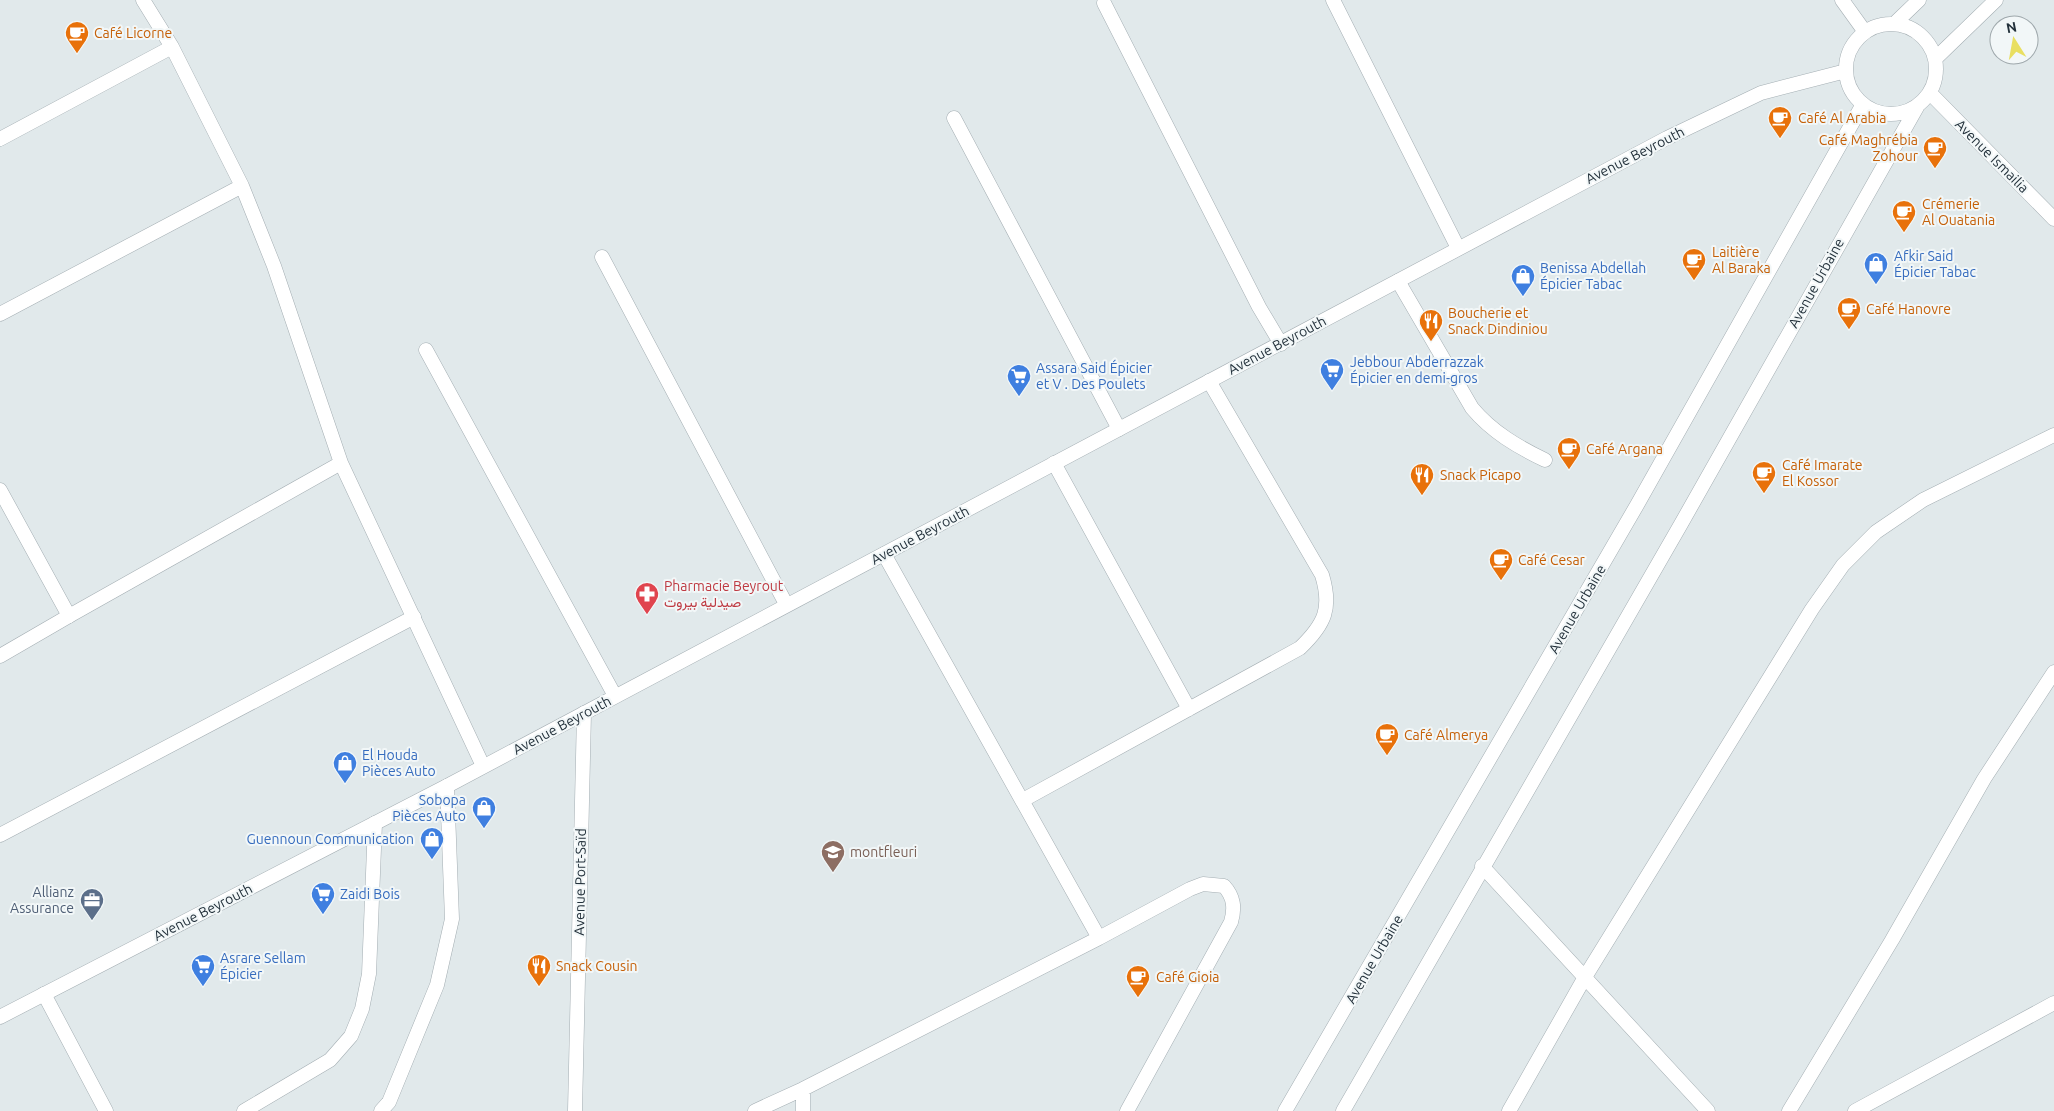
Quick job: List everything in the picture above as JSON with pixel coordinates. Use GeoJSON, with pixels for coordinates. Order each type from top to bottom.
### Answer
{"type":"FeatureCollection","features":[{"type":"Feature","properties":{"kind":"street"},"geometry":{"type":"LineString","coordinates":[[143,0],[172,47],[242,186],[274,266],[341,463],[482,766]]}},
{"type":"Feature","properties":{"kind":"street"},"geometry":{"type":"LineString","coordinates":[[1333,0],[1458,248]]}},
{"type":"Feature","properties":{"kind":"street"},"geometry":{"type":"LineString","coordinates":[[1842,0],[1865,32]]}},
{"type":"Feature","properties":{"kind":"street"},"geometry":{"type":"LineString","coordinates":[[1894,24],[1919,0]]}},
{"type":"Feature","properties":{"kind":"street"},"geometry":{"type":"LineString","coordinates":[[1936,58],[1996,0]]}},
{"type":"Feature","properties":{"kind":"street"},"geometry":{"type":"LineString","coordinates":[[1104,3],[1259,307],[1281,344]]}},
{"type":"Feature","properties":{"kind":"street"},"geometry":{"type":"LineString","coordinates":[[1894,24],[1908,26],[1921,34],[1930,45],[1936,58],[1936,76],[1930,93],[1916,107],[1904,112],[1889,114],[1875,111],[1863,104],[1854,95],[1848,84],[1846,71],[1848,56],[1854,42],[1865,32],[1879,25],[1894,24]]}},
{"type":"Feature","properties":{"kind":"street"},"geometry":{"type":"LineString","coordinates":[[0,138],[172,47]]}},
{"type":"Feature","properties":{"kind":"street","name":"Avenue Beyrouth"},"geometry":{"type":"LineString","coordinates":[[0,1017],[447,786],[786,604],[1281,344],[1666,138],[1761,93],[1846,71]]}},
{"type":"Feature","properties":{"kind":"street","name":"Avenue Ismailia"},"geometry":{"type":"LineString","coordinates":[[1930,93],[2054,219]]}},
{"type":"Feature","properties":{"kind":"street","name":"Avenue Urbaine"},"geometry":{"type":"LineString","coordinates":[[1285,1111],[1637,505],[1863,104]]}},
{"type":"Feature","properties":{"kind":"street","name":"Avenue Urbaine"},"geometry":{"type":"LineString","coordinates":[[1343,1111],[1482,866],[1681,524],[1916,107]]}},
{"type":"Feature","properties":{"kind":"street"},"geometry":{"type":"LineString","coordinates":[[954,118],[1119,429]]}},
{"type":"Feature","properties":{"kind":"street"},"geometry":{"type":"LineString","coordinates":[[0,314],[242,186]]}},
{"type":"Feature","properties":{"kind":"street"},"geometry":{"type":"LineString","coordinates":[[602,257],[786,604]]}},
{"type":"Feature","properties":{"kind":"street"},"geometry":{"type":"LineString","coordinates":[[1398,281],[1458,386],[1484,422],[1514,443],[1545,460]]}},
{"type":"Feature","properties":{"kind":"street"},"geometry":{"type":"LineString","coordinates":[[426,350],[615,696]]}},
{"type":"Feature","properties":{"kind":"street"},"geometry":{"type":"LineString","coordinates":[[1023,800],[1300,648],[1314,635],[1323,621],[1327,605],[1322,575],[1209,381]]}},
{"type":"Feature","properties":{"kind":"street"},"geometry":{"type":"LineString","coordinates":[[1509,1111],[1585,977],[1812,609],[1844,565],[1876,532],[1923,500],[2054,435]]}},
{"type":"Feature","properties":{"kind":"street"},"geometry":{"type":"LineString","coordinates":[[0,656],[341,463]]}},
{"type":"Feature","properties":{"kind":"street"},"geometry":{"type":"LineString","coordinates":[[1054,463],[1189,709]]}},
{"type":"Feature","properties":{"kind":"street"},"geometry":{"type":"LineString","coordinates":[[0,490],[69,616]]}},
{"type":"Feature","properties":{"kind":"street"},"geometry":{"type":"LineString","coordinates":[[884,554],[1099,938]]}},
{"type":"Feature","properties":{"kind":"street"},"geometry":{"type":"LineString","coordinates":[[0,835],[414,617]]}},
{"type":"Feature","properties":{"kind":"street"},"geometry":{"type":"LineString","coordinates":[[1789,1111],[1892,940],[1984,779],[2054,672]]}},
{"type":"Feature","properties":{"kind":"street","name":"Avenue Port-Saïd"},"geometry":{"type":"LineString","coordinates":[[575,1111],[584,713]]}},
{"type":"Feature","properties":{"kind":"street"},"geometry":{"type":"LineString","coordinates":[[381,1111],[389,1102],[437,985],[452,919],[447,786]]}},
{"type":"Feature","properties":{"kind":"street"},"geometry":{"type":"LineString","coordinates":[[244,1111],[330,1060],[350,1036],[362,1009],[369,974],[375,823]]}},
{"type":"Feature","properties":{"kind":"street"},"geometry":{"type":"LineString","coordinates":[[1482,866],[1708,1111]]}},
{"type":"Feature","properties":{"kind":"street"},"geometry":{"type":"LineString","coordinates":[[754,1111],[803,1089],[1099,938],[1190,889],[1203,884],[1224,886],[1231,893],[1234,913],[1227,930],[1127,1111]]}},
{"type":"Feature","properties":{"kind":"street"},"geometry":{"type":"LineString","coordinates":[[44,994],[106,1111]]}},
{"type":"Feature","properties":{"kind":"street"},"geometry":{"type":"LineString","coordinates":[[1855,1111],[2054,1003]]}},
{"type":"Feature","properties":{"kind":"street"},"geometry":{"type":"LineString","coordinates":[[803,1089],[803,1111]]}},
{"type":"Feature","properties":{"kind":"place","name":"Café Licorne"},"geometry":{"type":"Point","coordinates":[77,54]}},
{"type":"Feature","properties":{"kind":"place","name":"Café Al Arabia"},"geometry":{"type":"Point","coordinates":[1780,139]}},
{"type":"Feature","properties":{"kind":"place","name":"Café Maghrébia Zohour"},"geometry":{"type":"Point","coordinates":[1935,169]}},
{"type":"Feature","properties":{"kind":"place","name":"Crémerie Al Ouatania"},"geometry":{"type":"Point","coordinates":[1904,233]}},
{"type":"Feature","properties":{"kind":"place","name":"Laitière Al Baraka"},"geometry":{"type":"Point","coordinates":[1694,281]}},
{"type":"Feature","properties":{"kind":"place","name":"Afkir Said Épicier Tabac"},"geometry":{"type":"Point","coordinates":[1876,285]}},
{"type":"Feature","properties":{"kind":"place","name":"Benissa Abdellah Épicier Tabac"},"geometry":{"type":"Point","coordinates":[1523,297]}},
{"type":"Feature","properties":{"kind":"place","name":"Café Hanovre"},"geometry":{"type":"Point","coordinates":[1849,330]}},
{"type":"Feature","properties":{"kind":"place","name":"Boucherie et Snack Dindiniou"},"geometry":{"type":"Point","coordinates":[1431,342]}},
{"type":"Feature","properties":{"kind":"place","name":"Jebbour Abderrazzak Épicier en demi-gros"},"geometry":{"type":"Point","coordinates":[1332,391]}},
{"type":"Feature","properties":{"kind":"place","name":"Assara Said Épicier et V . Des Poulets"},"geometry":{"type":"Point","coordinates":[1019,397]}},
{"type":"Feature","properties":{"kind":"place","name":"Café Argana"},"geometry":{"type":"Point","coordinates":[1569,470]}},
{"type":"Feature","properties":{"kind":"place","name":"Café Imarate El Kossor"},"geometry":{"type":"Point","coordinates":[1764,494]}},
{"type":"Feature","properties":{"kind":"place","name":"Snack Picapo"},"geometry":{"type":"Point","coordinates":[1422,496]}},
{"type":"Feature","properties":{"kind":"place","name":"Café Cesar"},"geometry":{"type":"Point","coordinates":[1501,581]}},
{"type":"Feature","properties":{"kind":"place","name":"Pharmacie Beyrout صيدلية بيروت"},"geometry":{"type":"Point","coordinates":[647,615]}},
{"type":"Feature","properties":{"kind":"place","name":"Café Almerya"},"geometry":{"type":"Point","coordinates":[1387,756]}},
{"type":"Feature","properties":{"kind":"place","name":"El Houda Pièces Auto"},"geometry":{"type":"Point","coordinates":[345,784]}},
{"type":"Feature","properties":{"kind":"place","name":"Sobopa Pièces Auto"},"geometry":{"type":"Point","coordinates":[484,829]}},
{"type":"Feature","properties":{"kind":"place","name":"Guennoun Communication"},"geometry":{"type":"Point","coordinates":[432,860]}},
{"type":"Feature","properties":{"kind":"place","name":"montfleuri"},"geometry":{"type":"Point","coordinates":[833,873]}},
{"type":"Feature","properties":{"kind":"place","name":"Zaidi Bois"},"geometry":{"type":"Point","coordinates":[323,915]}},
{"type":"Feature","properties":{"kind":"place","name":"Allianz Assurance"},"geometry":{"type":"Point","coordinates":[92,921]}},
{"type":"Feature","properties":{"kind":"place","name":"Asrare Sellam Épicier"},"geometry":{"type":"Point","coordinates":[203,987]}},
{"type":"Feature","properties":{"kind":"place","name":"Snack Cousin"},"geometry":{"type":"Point","coordinates":[539,987]}},
{"type":"Feature","properties":{"kind":"place","name":"Café Gioia"},"geometry":{"type":"Point","coordinates":[1138,998]}}]}
